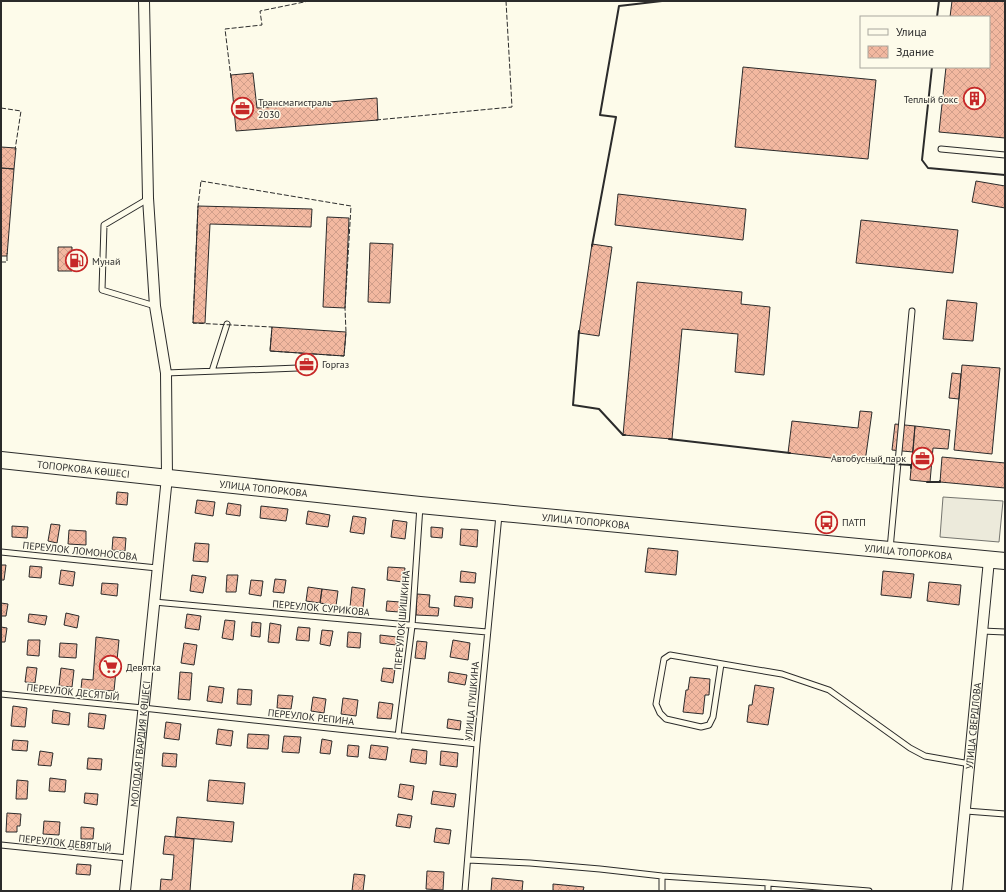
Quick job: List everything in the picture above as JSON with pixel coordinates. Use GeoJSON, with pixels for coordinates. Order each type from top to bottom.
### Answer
{"type":"FeatureCollection","features":[{"type":"Feature","properties":{"kind":"highway","name":"ТОПОРКОВА КӨШЕСІ"},"geometry":{"type":"LineString","coordinates":[[1,460],[167,477]]}},
{"type":"Feature","properties":{"kind":"highway","name":"УЛИЦА ТОПОРКОВА"},"geometry":{"type":"LineString","coordinates":[[167,477],[420,505],[997,560]]}},
{"type":"Feature","properties":{"kind":"street","name":"МОЛОДАЯ ГВАРДИЯ КӨШЕСІ"},"geometry":{"type":"LineString","coordinates":[[125,891],[167,477],[166,373],[155,306],[148,198],[144,1]]}},
{"type":"Feature","properties":{"kind":"street","name":"УЛИЦА СВЕРДЛОВА"},"geometry":{"type":"LineString","coordinates":[[957,891],[966,811],[982,631],[997,560]]}},
{"type":"Feature","properties":{"kind":"lane"},"geometry":{"type":"LineString","coordinates":[[941,149],[1005,155]]}},
{"type":"Feature","properties":{"kind":"lane"},"geometry":{"type":"LineString","coordinates":[[148,198],[104,225],[102,290],[155,306]]}},
{"type":"Feature","properties":{"kind":"lane"},"geometry":{"type":"LineString","coordinates":[[890,550],[912,311]]}},
{"type":"Feature","properties":{"kind":"lane"},"geometry":{"type":"LineString","coordinates":[[212,371],[227,324]]}},
{"type":"Feature","properties":{"kind":"lane"},"geometry":{"type":"LineString","coordinates":[[166,373],[298,368]]}},
{"type":"Feature","properties":{"kind":"lane","name":"ПЕРЕУЛОК ШИШКИНА"},"geometry":{"type":"LineString","coordinates":[[398,736],[412,626],[420,505]]}},
{"type":"Feature","properties":{"kind":"lane","name":"УЛИЦА ПУШКИНА"},"geometry":{"type":"LineString","coordinates":[[465,891],[487,632],[500,512]]}},
{"type":"Feature","properties":{"kind":"lane","name":"ПЕРЕУЛОК ЛОМОНОСОВА"},"geometry":{"type":"LineString","coordinates":[[1,552],[158,568]]}},
{"type":"Feature","properties":{"kind":"lane","name":"ПЕРЕУЛОК СУРИКОВА"},"geometry":{"type":"LineString","coordinates":[[154,602],[487,632]]}},
{"type":"Feature","properties":{"kind":"lane"},"geometry":{"type":"LineString","coordinates":[[982,631],[1005,632]]}},
{"type":"Feature","properties":{"kind":"lane"},"geometry":{"type":"LineString","coordinates":[[721,664],[714,717],[709,725],[701,727],[666,719],[660,713],[656,704],[664,659],[670,655],[782,674],[829,690],[910,748],[925,756],[970,764]]}},
{"type":"Feature","properties":{"kind":"lane","name":"ПЕРЕУЛОК ДЕСЯТЫЙ"},"geometry":{"type":"LineString","coordinates":[[1,694],[143,708]]}},
{"type":"Feature","properties":{"kind":"lane","name":"ПЕРЕУЛОК РЕПИНА"},"geometry":{"type":"LineString","coordinates":[[143,708],[477,744]]}},
{"type":"Feature","properties":{"kind":"lane"},"geometry":{"type":"LineString","coordinates":[[966,811],[1005,814]]}},
{"type":"Feature","properties":{"kind":"lane","name":"ПЕРЕУЛОК ДЕВЯТЫЙ"},"geometry":{"type":"LineString","coordinates":[[1,845],[128,858]]}},
{"type":"Feature","properties":{"kind":"lane"},"geometry":{"type":"LineString","coordinates":[[468,860],[869,891]]}},
{"type":"Feature","properties":{"kind":"lane"},"geometry":{"type":"LineString","coordinates":[[662,876],[662,891]]}},
{"type":"Feature","properties":{"kind":"lane"},"geometry":{"type":"LineString","coordinates":[[768,883],[768,891]]}},
{"type":"Feature","properties":{"kind":"shaded area"},"geometry":{"type":"Polygon","coordinates":[[[943,497],[1003,501],[999,542],[940,537],[943,497]]]}},
{"type":"Feature","properties":{"kind":"building","name":"Теплый бокс"},"geometry":{"type":"Polygon","coordinates":[[[952,1],[1005,1],[1005,138],[939,132],[946,68],[990,68],[990,16],[950,16],[952,1]]]}},
{"type":"Feature","properties":{"kind":"building"},"geometry":{"type":"Polygon","coordinates":[[[743,67],[876,80],[868,159],[735,147],[743,67]]]}},
{"type":"Feature","properties":{"kind":"building"},"geometry":{"type":"Polygon","coordinates":[[[253,73],[257,108],[377,98],[378,120],[236,131],[231,75],[253,73]]]}},
{"type":"Feature","properties":{"kind":"building"},"geometry":{"type":"Polygon","coordinates":[[[1,147],[16,148],[14,169],[1,168],[1,147]]]}},
{"type":"Feature","properties":{"kind":"building"},"geometry":{"type":"Polygon","coordinates":[[[1,168],[14,169],[7,256],[1,256],[1,168]]]}},
{"type":"Feature","properties":{"kind":"building"},"geometry":{"type":"Polygon","coordinates":[[[976,181],[1005,186],[1005,208],[972,202],[976,181]]]}},
{"type":"Feature","properties":{"kind":"building"},"geometry":{"type":"Polygon","coordinates":[[[618,194],[746,209],[743,240],[615,225],[618,194]]]}},
{"type":"Feature","properties":{"kind":"building"},"geometry":{"type":"Polygon","coordinates":[[[198,206],[312,209],[311,227],[210,224],[205,323],[193,323],[198,206]]]}},
{"type":"Feature","properties":{"kind":"building"},"geometry":{"type":"Polygon","coordinates":[[[327,217],[349,218],[345,308],[323,307],[327,217]]]}},
{"type":"Feature","properties":{"kind":"building"},"geometry":{"type":"Polygon","coordinates":[[[861,220],[958,230],[953,273],[856,263],[861,220]]]}},
{"type":"Feature","properties":{"kind":"building"},"geometry":{"type":"Polygon","coordinates":[[[370,243],[393,244],[390,303],[368,302],[370,243]]]}},
{"type":"Feature","properties":{"kind":"building"},"geometry":{"type":"Polygon","coordinates":[[[592,244],[612,247],[599,336],[579,333],[592,244]]]}},
{"type":"Feature","properties":{"kind":"building"},"geometry":{"type":"Polygon","coordinates":[[[58,247],[72,247],[72,271],[58,271],[58,247]]]}},
{"type":"Feature","properties":{"kind":"building"},"geometry":{"type":"Polygon","coordinates":[[[637,282],[742,292],[741,304],[770,307],[764,375],[735,372],[738,334],[682,329],[672,439],[623,435],[637,282]]]}},
{"type":"Feature","properties":{"kind":"building"},"geometry":{"type":"Polygon","coordinates":[[[947,300],[977,303],[973,341],[943,339],[947,300]]]}},
{"type":"Feature","properties":{"kind":"building"},"geometry":{"type":"Polygon","coordinates":[[[272,327],[346,332],[344,356],[270,351],[272,327]]]}},
{"type":"Feature","properties":{"kind":"building"},"geometry":{"type":"Polygon","coordinates":[[[962,365],[1000,368],[992,454],[954,450],[962,365]]]}},
{"type":"Feature","properties":{"kind":"building"},"geometry":{"type":"Polygon","coordinates":[[[952,373],[961,374],[959,399],[949,398],[952,373]]]}},
{"type":"Feature","properties":{"kind":"building"},"geometry":{"type":"Polygon","coordinates":[[[860,411],[872,412],[865,462],[788,453],[792,421],[858,428],[860,411]]]}},
{"type":"Feature","properties":{"kind":"building"},"geometry":{"type":"Polygon","coordinates":[[[895,424],[915,426],[913,452],[892,450],[895,424]]]}},
{"type":"Feature","properties":{"kind":"building","name":"Автобусный парк"},"geometry":{"type":"Polygon","coordinates":[[[915,426],[950,430],[948,449],[933,448],[930,482],[910,480],[915,426]]]}},
{"type":"Feature","properties":{"kind":"building"},"geometry":{"type":"Polygon","coordinates":[[[942,457],[1005,463],[1005,488],[940,482],[942,457]]]}},
{"type":"Feature","properties":{"kind":"building"},"geometry":{"type":"Polygon","coordinates":[[[117,492],[128,493],[127,505],[116,504],[117,492]]]}},
{"type":"Feature","properties":{"kind":"building"},"geometry":{"type":"Polygon","coordinates":[[[197,500],[215,502],[213,516],[195,513],[197,500]]]}},
{"type":"Feature","properties":{"kind":"building"},"geometry":{"type":"Polygon","coordinates":[[[228,503],[241,505],[240,516],[226,514],[228,503]]]}},
{"type":"Feature","properties":{"kind":"building"},"geometry":{"type":"Polygon","coordinates":[[[261,506],[288,509],[286,521],[260,518],[261,506]]]}},
{"type":"Feature","properties":{"kind":"building"},"geometry":{"type":"Polygon","coordinates":[[[308,511],[330,515],[328,527],[306,524],[308,511]]]}},
{"type":"Feature","properties":{"kind":"building"},"geometry":{"type":"Polygon","coordinates":[[[353,516],[366,518],[364,534],[350,532],[353,516]]]}},
{"type":"Feature","properties":{"kind":"building"},"geometry":{"type":"Polygon","coordinates":[[[393,520],[407,522],[405,539],[391,537],[393,520]]]}},
{"type":"Feature","properties":{"kind":"building"},"geometry":{"type":"Polygon","coordinates":[[[51,524],[60,525],[57,543],[48,541],[51,524]]]}},
{"type":"Feature","properties":{"kind":"building"},"geometry":{"type":"Polygon","coordinates":[[[12,526],[28,527],[27,538],[12,537],[12,526]]]}},
{"type":"Feature","properties":{"kind":"building"},"geometry":{"type":"Polygon","coordinates":[[[431,527],[443,528],[442,538],[431,537],[431,527]]]}},
{"type":"Feature","properties":{"kind":"building"},"geometry":{"type":"Polygon","coordinates":[[[461,529],[478,530],[477,547],[460,545],[461,529]]]}},
{"type":"Feature","properties":{"kind":"building"},"geometry":{"type":"Polygon","coordinates":[[[69,530],[86,531],[86,545],[68,544],[69,530]]]}},
{"type":"Feature","properties":{"kind":"building"},"geometry":{"type":"Polygon","coordinates":[[[113,537],[126,538],[125,551],[112,550],[113,537]]]}},
{"type":"Feature","properties":{"kind":"building"},"geometry":{"type":"Polygon","coordinates":[[[195,543],[209,544],[208,562],[193,561],[195,543]]]}},
{"type":"Feature","properties":{"kind":"building"},"geometry":{"type":"Polygon","coordinates":[[[648,548],[678,551],[676,575],[645,572],[648,548]]]}},
{"type":"Feature","properties":{"kind":"building"},"geometry":{"type":"Polygon","coordinates":[[[1,565],[6,565],[4,580],[1,580],[1,565]]]}},
{"type":"Feature","properties":{"kind":"building"},"geometry":{"type":"Polygon","coordinates":[[[30,566],[42,567],[41,578],[29,577],[30,566]]]}},
{"type":"Feature","properties":{"kind":"building"},"geometry":{"type":"Polygon","coordinates":[[[388,567],[405,568],[403,582],[387,580],[388,567]]]}},
{"type":"Feature","properties":{"kind":"building"},"geometry":{"type":"Polygon","coordinates":[[[61,570],[75,572],[73,586],[59,584],[61,570]]]}},
{"type":"Feature","properties":{"kind":"building"},"geometry":{"type":"Polygon","coordinates":[[[461,571],[476,573],[475,583],[460,582],[461,571]]]}},
{"type":"Feature","properties":{"kind":"building"},"geometry":{"type":"Polygon","coordinates":[[[883,571],[914,574],[911,598],[881,595],[883,571]]]}},
{"type":"Feature","properties":{"kind":"building"},"geometry":{"type":"Polygon","coordinates":[[[192,575],[206,577],[203,593],[190,591],[192,575]]]}},
{"type":"Feature","properties":{"kind":"building"},"geometry":{"type":"Polygon","coordinates":[[[227,575],[238,575],[236,592],[226,592],[227,575]]]}},
{"type":"Feature","properties":{"kind":"building"},"geometry":{"type":"Polygon","coordinates":[[[275,579],[286,580],[284,593],[273,592],[275,579]]]}},
{"type":"Feature","properties":{"kind":"building"},"geometry":{"type":"Polygon","coordinates":[[[251,580],[263,581],[261,596],[249,594],[251,580]]]}},
{"type":"Feature","properties":{"kind":"building"},"geometry":{"type":"Polygon","coordinates":[[[929,582],[961,585],[959,605],[927,601],[929,582]]]}},
{"type":"Feature","properties":{"kind":"building"},"geometry":{"type":"Polygon","coordinates":[[[102,583],[118,584],[117,596],[101,594],[102,583]]]}},
{"type":"Feature","properties":{"kind":"building"},"geometry":{"type":"Polygon","coordinates":[[[308,587],[322,589],[320,603],[306,601],[308,587]]]}},
{"type":"Feature","properties":{"kind":"building"},"geometry":{"type":"Polygon","coordinates":[[[352,587],[365,589],[363,608],[350,607],[352,587]]]}},
{"type":"Feature","properties":{"kind":"building"},"geometry":{"type":"Polygon","coordinates":[[[322,589],[338,591],[336,606],[320,603],[322,589]]]}},
{"type":"Feature","properties":{"kind":"building"},"geometry":{"type":"Polygon","coordinates":[[[417,594],[430,595],[429,607],[439,608],[438,616],[416,615],[417,594]]]}},
{"type":"Feature","properties":{"kind":"building"},"geometry":{"type":"Polygon","coordinates":[[[455,596],[473,598],[472,608],[454,606],[455,596]]]}},
{"type":"Feature","properties":{"kind":"building"},"geometry":{"type":"Polygon","coordinates":[[[387,601],[400,602],[399,612],[386,611],[387,601]]]}},
{"type":"Feature","properties":{"kind":"building"},"geometry":{"type":"Polygon","coordinates":[[[1,603],[8,604],[6,616],[1,616],[1,603]]]}},
{"type":"Feature","properties":{"kind":"building"},"geometry":{"type":"Polygon","coordinates":[[[66,613],[79,616],[77,628],[64,625],[66,613]]]}},
{"type":"Feature","properties":{"kind":"building"},"geometry":{"type":"Polygon","coordinates":[[[29,614],[47,616],[45,625],[28,622],[29,614]]]}},
{"type":"Feature","properties":{"kind":"building"},"geometry":{"type":"Polygon","coordinates":[[[187,614],[201,616],[199,630],[185,628],[187,614]]]}},
{"type":"Feature","properties":{"kind":"building"},"geometry":{"type":"Polygon","coordinates":[[[225,620],[235,621],[233,640],[222,638],[225,620]]]}},
{"type":"Feature","properties":{"kind":"building"},"geometry":{"type":"Polygon","coordinates":[[[252,622],[261,623],[260,637],[251,636],[252,622]]]}},
{"type":"Feature","properties":{"kind":"building"},"geometry":{"type":"Polygon","coordinates":[[[270,623],[281,625],[279,643],[268,642],[270,623]]]}},
{"type":"Feature","properties":{"kind":"building"},"geometry":{"type":"Polygon","coordinates":[[[1,627],[7,628],[5,642],[1,642],[1,627]]]}},
{"type":"Feature","properties":{"kind":"building"},"geometry":{"type":"Polygon","coordinates":[[[298,627],[310,628],[309,641],[296,640],[298,627]]]}},
{"type":"Feature","properties":{"kind":"building"},"geometry":{"type":"Polygon","coordinates":[[[322,630],[333,631],[330,646],[320,644],[322,630]]]}},
{"type":"Feature","properties":{"kind":"building"},"geometry":{"type":"Polygon","coordinates":[[[348,632],[361,633],[360,648],[347,647],[348,632]]]}},
{"type":"Feature","properties":{"kind":"building"},"geometry":{"type":"Polygon","coordinates":[[[380,635],[397,637],[396,645],[380,643],[380,635]]]}},
{"type":"Feature","properties":{"kind":"building"},"geometry":{"type":"Polygon","coordinates":[[[96,637],[119,640],[114,691],[81,689],[82,679],[93,680],[96,637]]]}},
{"type":"Feature","properties":{"kind":"building"},"geometry":{"type":"Polygon","coordinates":[[[28,640],[40,640],[39,656],[27,655],[28,640]]]}},
{"type":"Feature","properties":{"kind":"building"},"geometry":{"type":"Polygon","coordinates":[[[453,640],[470,643],[468,660],[450,657],[453,640]]]}},
{"type":"Feature","properties":{"kind":"building"},"geometry":{"type":"Polygon","coordinates":[[[417,641],[427,642],[425,659],[415,658],[417,641]]]}},
{"type":"Feature","properties":{"kind":"building"},"geometry":{"type":"Polygon","coordinates":[[[60,643],[77,644],[76,658],[59,657],[60,643]]]}},
{"type":"Feature","properties":{"kind":"building"},"geometry":{"type":"Polygon","coordinates":[[[184,643],[197,645],[194,665],[181,663],[184,643]]]}},
{"type":"Feature","properties":{"kind":"building"},"geometry":{"type":"Polygon","coordinates":[[[27,667],[37,668],[35,683],[25,682],[27,667]]]}},
{"type":"Feature","properties":{"kind":"building"},"geometry":{"type":"Polygon","coordinates":[[[61,668],[74,670],[72,687],[59,686],[61,668]]]}},
{"type":"Feature","properties":{"kind":"building"},"geometry":{"type":"Polygon","coordinates":[[[383,668],[395,669],[393,683],[381,681],[383,668]]]}},
{"type":"Feature","properties":{"kind":"building"},"geometry":{"type":"Polygon","coordinates":[[[180,672],[192,673],[190,700],[178,699],[180,672]]]}},
{"type":"Feature","properties":{"kind":"building"},"geometry":{"type":"Polygon","coordinates":[[[449,672],[467,675],[465,685],[448,682],[449,672]]]}},
{"type":"Feature","properties":{"kind":"building"},"geometry":{"type":"Polygon","coordinates":[[[690,677],[710,679],[709,695],[705,695],[703,714],[683,712],[686,690],[688,690],[690,677]]]}},
{"type":"Feature","properties":{"kind":"building"},"geometry":{"type":"Polygon","coordinates":[[[755,685],[774,688],[768,725],[747,722],[749,705],[752,705],[755,685]]]}},
{"type":"Feature","properties":{"kind":"building"},"geometry":{"type":"Polygon","coordinates":[[[209,686],[224,688],[222,703],[207,701],[209,686]]]}},
{"type":"Feature","properties":{"kind":"building"},"geometry":{"type":"Polygon","coordinates":[[[238,689],[252,690],[251,705],[237,704],[238,689]]]}},
{"type":"Feature","properties":{"kind":"building"},"geometry":{"type":"Polygon","coordinates":[[[278,695],[293,696],[291,709],[277,708],[278,695]]]}},
{"type":"Feature","properties":{"kind":"building"},"geometry":{"type":"Polygon","coordinates":[[[313,697],[326,699],[324,713],[311,711],[313,697]]]}},
{"type":"Feature","properties":{"kind":"building"},"geometry":{"type":"Polygon","coordinates":[[[343,698],[358,700],[356,716],[341,714],[343,698]]]}},
{"type":"Feature","properties":{"kind":"building"},"geometry":{"type":"Polygon","coordinates":[[[379,702],[393,704],[391,719],[377,718],[379,702]]]}},
{"type":"Feature","properties":{"kind":"building"},"geometry":{"type":"Polygon","coordinates":[[[13,706],[27,708],[25,727],[11,726],[13,706]]]}},
{"type":"Feature","properties":{"kind":"building"},"geometry":{"type":"Polygon","coordinates":[[[53,710],[70,713],[69,725],[52,723],[53,710]]]}},
{"type":"Feature","properties":{"kind":"building"},"geometry":{"type":"Polygon","coordinates":[[[89,713],[106,715],[104,729],[88,727],[89,713]]]}},
{"type":"Feature","properties":{"kind":"building"},"geometry":{"type":"Polygon","coordinates":[[[448,719],[461,721],[460,730],[447,728],[448,719]]]}},
{"type":"Feature","properties":{"kind":"building"},"geometry":{"type":"Polygon","coordinates":[[[166,722],[181,724],[179,740],[164,738],[166,722]]]}},
{"type":"Feature","properties":{"kind":"building"},"geometry":{"type":"Polygon","coordinates":[[[218,729],[233,731],[231,746],[216,744],[218,729]]]}},
{"type":"Feature","properties":{"kind":"building"},"geometry":{"type":"Polygon","coordinates":[[[248,734],[269,735],[268,749],[247,748],[248,734]]]}},
{"type":"Feature","properties":{"kind":"building"},"geometry":{"type":"Polygon","coordinates":[[[284,736],[301,737],[299,753],[282,752],[284,736]]]}},
{"type":"Feature","properties":{"kind":"building"},"geometry":{"type":"Polygon","coordinates":[[[322,739],[332,741],[330,754],[320,753],[322,739]]]}},
{"type":"Feature","properties":{"kind":"building"},"geometry":{"type":"Polygon","coordinates":[[[13,740],[28,741],[27,751],[12,750],[13,740]]]}},
{"type":"Feature","properties":{"kind":"building"},"geometry":{"type":"Polygon","coordinates":[[[348,745],[359,746],[358,757],[347,756],[348,745]]]}},
{"type":"Feature","properties":{"kind":"building"},"geometry":{"type":"Polygon","coordinates":[[[371,745],[388,747],[386,760],[369,758],[371,745]]]}},
{"type":"Feature","properties":{"kind":"building"},"geometry":{"type":"Polygon","coordinates":[[[412,749],[427,751],[426,764],[410,762],[412,749]]]}},
{"type":"Feature","properties":{"kind":"building"},"geometry":{"type":"Polygon","coordinates":[[[40,751],[53,753],[51,766],[38,765],[40,751]]]}},
{"type":"Feature","properties":{"kind":"building"},"geometry":{"type":"Polygon","coordinates":[[[441,751],[458,753],[457,767],[440,765],[441,751]]]}},
{"type":"Feature","properties":{"kind":"building"},"geometry":{"type":"Polygon","coordinates":[[[163,753],[177,754],[176,767],[162,766],[163,753]]]}},
{"type":"Feature","properties":{"kind":"building"},"geometry":{"type":"Polygon","coordinates":[[[88,758],[102,759],[101,770],[87,769],[88,758]]]}},
{"type":"Feature","properties":{"kind":"building"},"geometry":{"type":"Polygon","coordinates":[[[50,778],[66,780],[65,792],[49,791],[50,778]]]}},
{"type":"Feature","properties":{"kind":"building"},"geometry":{"type":"Polygon","coordinates":[[[17,780],[28,781],[27,799],[16,799],[17,780]]]}},
{"type":"Feature","properties":{"kind":"building"},"geometry":{"type":"Polygon","coordinates":[[[209,780],[245,783],[243,804],[207,801],[209,780]]]}},
{"type":"Feature","properties":{"kind":"building"},"geometry":{"type":"Polygon","coordinates":[[[400,784],[414,786],[412,800],[398,797],[400,784]]]}},
{"type":"Feature","properties":{"kind":"building"},"geometry":{"type":"Polygon","coordinates":[[[433,791],[456,794],[454,807],[431,804],[433,791]]]}},
{"type":"Feature","properties":{"kind":"building"},"geometry":{"type":"Polygon","coordinates":[[[85,793],[98,794],[97,805],[84,803],[85,793]]]}},
{"type":"Feature","properties":{"kind":"building"},"geometry":{"type":"Polygon","coordinates":[[[7,813],[21,814],[20,826],[17,826],[17,832],[6,832],[7,813]]]}},
{"type":"Feature","properties":{"kind":"building"},"geometry":{"type":"Polygon","coordinates":[[[398,814],[412,816],[410,828],[396,826],[398,814]]]}},
{"type":"Feature","properties":{"kind":"building"},"geometry":{"type":"Polygon","coordinates":[[[177,817],[234,822],[232,842],[175,837],[177,817]]]}},
{"type":"Feature","properties":{"kind":"building"},"geometry":{"type":"Polygon","coordinates":[[[44,821],[60,822],[59,835],[43,834],[44,821]]]}},
{"type":"Feature","properties":{"kind":"building"},"geometry":{"type":"Polygon","coordinates":[[[81,827],[94,828],[93,839],[81,839],[81,827]]]}},
{"type":"Feature","properties":{"kind":"building"},"geometry":{"type":"Polygon","coordinates":[[[436,828],[451,830],[449,844],[434,842],[436,828]]]}},
{"type":"Feature","properties":{"kind":"building"},"geometry":{"type":"Polygon","coordinates":[[[165,836],[194,839],[190,891],[160,891],[161,879],[172,880],[174,855],[163,854],[165,836]]]}},
{"type":"Feature","properties":{"kind":"building"},"geometry":{"type":"Polygon","coordinates":[[[77,864],[91,865],[90,875],[76,874],[77,864]]]}},
{"type":"Feature","properties":{"kind":"building"},"geometry":{"type":"Polygon","coordinates":[[[427,871],[444,872],[443,890],[426,889],[427,871]]]}},
{"type":"Feature","properties":{"kind":"building"},"geometry":{"type":"Polygon","coordinates":[[[354,874],[365,875],[363,891],[352,891],[354,874]]]}},
{"type":"Feature","properties":{"kind":"building"},"geometry":{"type":"Polygon","coordinates":[[[492,878],[523,881],[522,891],[491,891],[492,878]]]}},
{"type":"Feature","properties":{"kind":"building"},"geometry":{"type":"Polygon","coordinates":[[[553,884],[584,887],[583,891],[553,891],[553,884]]]}},
{"type":"Feature","properties":{"kind":"fence"},"geometry":{"type":"LineString","coordinates":[[231,78],[225,29],[262,25],[260,11],[309,1]]}},
{"type":"Feature","properties":{"kind":"fence"},"geometry":{"type":"LineString","coordinates":[[376,120],[512,107],[506,1]]}},
{"type":"Feature","properties":{"kind":"fence"},"geometry":{"type":"LineString","coordinates":[[1,108],[21,111],[15,150]]}},
{"type":"Feature","properties":{"kind":"fence"},"geometry":{"type":"LineString","coordinates":[[201,181],[351,206],[345,308],[346,332],[344,356],[270,351],[272,327],[193,323],[198,206],[201,181]]}},
{"type":"Feature","properties":{"kind":"fence"},"geometry":{"type":"LineString","coordinates":[[1,262],[7,262],[7,253]]}},
{"type":"Feature","properties":{"kind":"wall"},"geometry":{"type":"LineString","coordinates":[[592,246],[616,117],[600,115],[619,6],[662,1]]}},
{"type":"Feature","properties":{"kind":"wall"},"geometry":{"type":"LineString","coordinates":[[937,16],[939,1]]}},
{"type":"Feature","properties":{"kind":"wall"},"geometry":{"type":"LineString","coordinates":[[932,68],[922,160],[928,168],[1005,175]]}},
{"type":"Feature","properties":{"kind":"wall"},"geometry":{"type":"LineString","coordinates":[[579,331],[573,405],[599,409],[623,435],[625,435]]}},
{"type":"Feature","properties":{"kind":"wall"},"geometry":{"type":"LineString","coordinates":[[669,439],[790,453]]}},
{"type":"Feature","properties":{"kind":"wall"},"geometry":{"type":"LineString","coordinates":[[864,462],[911,465],[911,468]]}},
{"type":"Feature","properties":{"kind":"wall"},"geometry":{"type":"LineString","coordinates":[[927,482],[940,481]]}},
{"type":"Feature","properties":{"kind":"place","name":"Теплый бокс"},"geometry":{"type":"Point","coordinates":[974,99]}},
{"type":"Feature","properties":{"kind":"place","name":"Трансмагистраль 2030"},"geometry":{"type":"Point","coordinates":[243,108]}},
{"type":"Feature","properties":{"kind":"place","name":"Мунай"},"geometry":{"type":"Point","coordinates":[76,261]}},
{"type":"Feature","properties":{"kind":"place","name":"Горгаз"},"geometry":{"type":"Point","coordinates":[306,364]}},
{"type":"Feature","properties":{"kind":"place","name":"Автобусный парк"},"geometry":{"type":"Point","coordinates":[922,458]}},
{"type":"Feature","properties":{"kind":"place","name":"ПАТП"},"geometry":{"type":"Point","coordinates":[827,522]}},
{"type":"Feature","properties":{"kind":"place","name":"Девятка"},"geometry":{"type":"Point","coordinates":[111,667]}}]}
